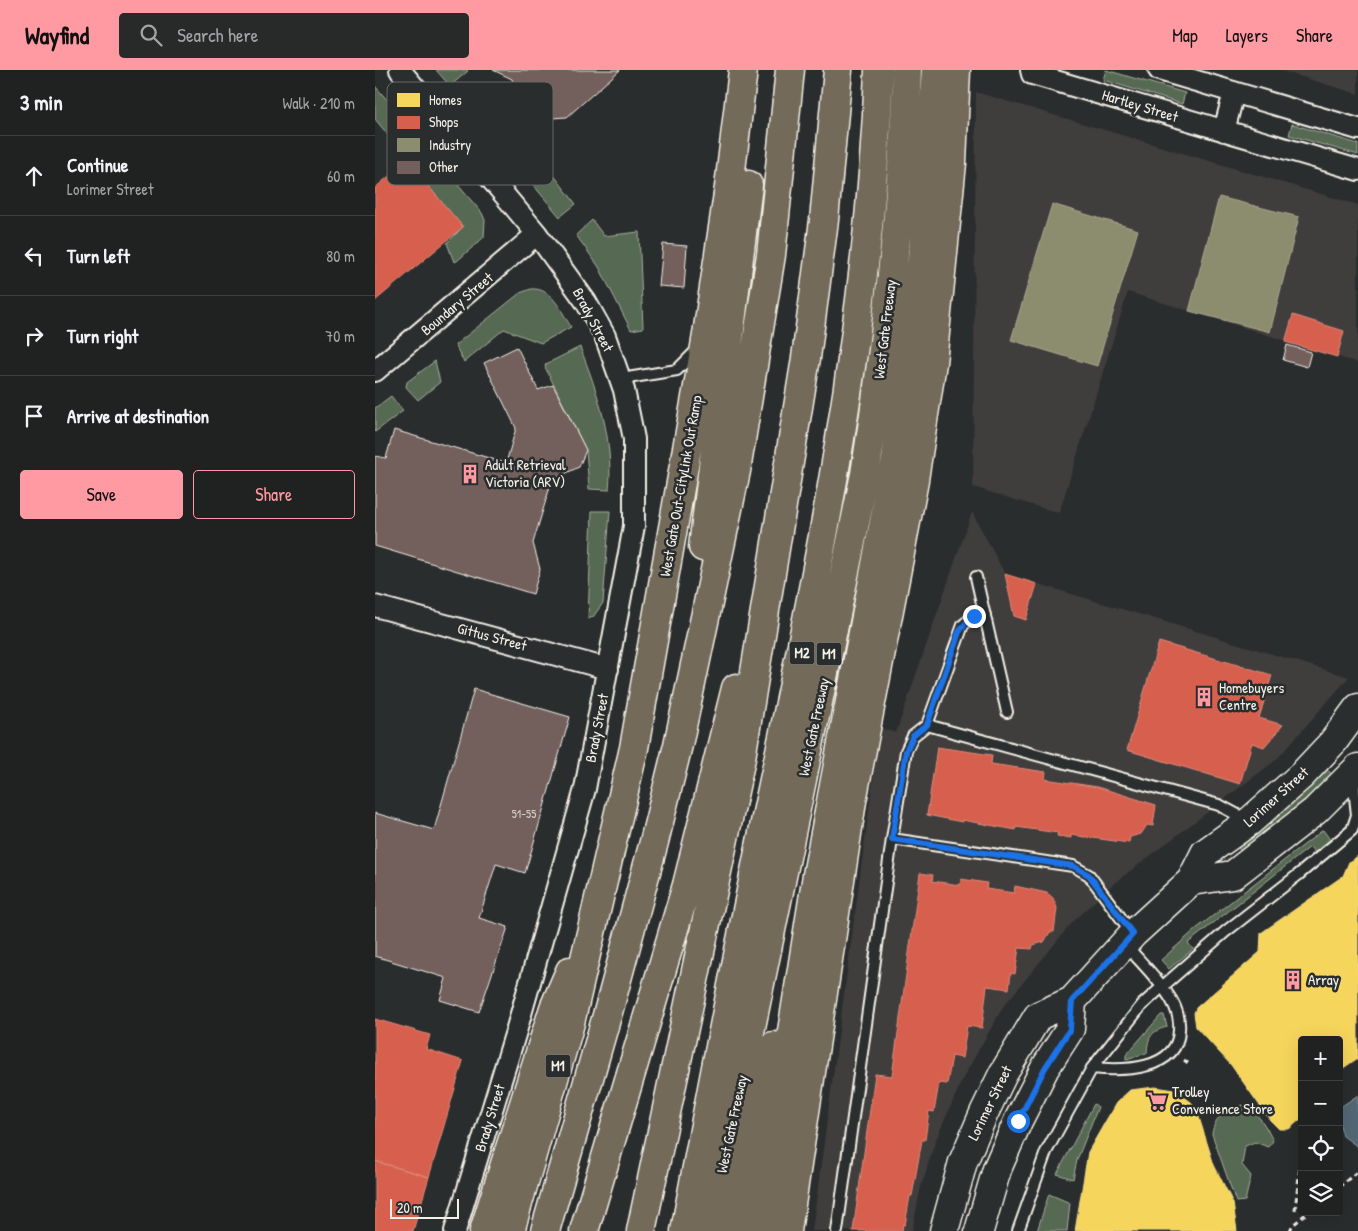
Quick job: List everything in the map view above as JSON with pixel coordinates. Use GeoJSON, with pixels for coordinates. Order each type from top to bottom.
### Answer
{"type":"FeatureCollection","features":[{"type":"Feature","properties":{"kind":"highway","name":"West Gate Out-CityLink Out Ramp"},"geometry":{"type":"LineString","coordinates":[[600,900],[650,667],[706,341],[729,187],[743,70]]}},
{"type":"Feature","properties":{"kind":"highway"},"geometry":{"type":"LineString","coordinates":[[678,744],[710,498],[761,70]]}},
{"type":"Feature","properties":{"kind":"highway"},"geometry":{"type":"LineString","coordinates":[[545,1231],[610,1005],[678,744],[736,471],[771,255],[790,70]]}},
{"type":"Feature","properties":{"kind":"highway"},"geometry":{"type":"LineString","coordinates":[[641,1231],[741,758],[807,358],[824,220],[838,70]]}},
{"type":"Feature","properties":{"kind":"highway","name":"M2"},"geometry":{"type":"LineString","coordinates":[[685,1231],[738,952],[799,667],[837,468],[851,377],[868,226],[879,70]]}},
{"type":"Feature","properties":{"kind":"highway","name":"West Gate Freeway"},"geometry":{"type":"LineString","coordinates":[[709,1231],[865,474],[883,358],[901,166],[907,70]]}},
{"type":"Feature","properties":{"kind":"highway"},"geometry":{"type":"LineString","coordinates":[[760,1231],[817,875],[896,459],[923,251],[936,70]]}},
{"type":"Feature","properties":{"kind":"highway"},"geometry":{"type":"LineString","coordinates":[[787,1226],[852,801],[913,486],[930,373],[952,163],[957,70]]}},
{"type":"Feature","properties":{"kind":"highway"},"geometry":{"type":"LineString","coordinates":[[584,1231],[687,885],[786,488]]}},
{"type":"Feature","properties":{"kind":"highway"},"geometry":{"type":"LineString","coordinates":[[733,1231],[771,1052],[817,875]]}},
{"type":"Feature","properties":{"kind":"highway"},"geometry":{"type":"LineString","coordinates":[[484,1231],[554,1008],[600,900]]}},
{"type":"Feature","properties":{"kind":"highway","name":"M1"},"geometry":{"type":"LineString","coordinates":[[510,1231],[571,1023],[600,900]]}},
{"type":"Feature","properties":{"kind":"main road","name":"Lorimer Street"},"geometry":{"type":"LineString","coordinates":[[944,1231],[963,1162],[1003,1074],[1038,1016],[1072,1001],[1129,939],[1191,881],[1205,853],[1250,821],[1311,765],[1333,742],[1358,708]]}},
{"type":"Feature","properties":{"kind":"main road"},"geometry":{"type":"LineString","coordinates":[[1191,881],[1233,875],[1307,817],[1355,772]]}},
{"type":"Feature","properties":{"kind":"main road"},"geometry":{"type":"LineString","coordinates":[[979,1231],[997,1169],[1018,1121],[1040,1076],[1070,1029],[1072,1001]]}},
{"type":"Feature","properties":{"kind":"street","name":"Brady Street"},"geometry":{"type":"LineString","coordinates":[[400,70],[410,82]]}},
{"type":"Feature","properties":{"kind":"street","name":"Hartley Street"},"geometry":{"type":"LineString","coordinates":[[1031,70],[1032,74],[1358,170]]}},
{"type":"Feature","properties":{"kind":"street"},"geometry":{"type":"LineString","coordinates":[[1159,70],[1358,129]]}},
{"type":"Feature","properties":{"kind":"street"},"geometry":{"type":"LineString","coordinates":[[1224,131],[1234,92]]}},
{"type":"Feature","properties":{"kind":"street","name":"Brady Street"},"geometry":{"type":"LineString","coordinates":[[455,1231],[574,833],[585,789],[628,567],[636,502],[634,439],[621,379],[605,336],[586,302],[537,234],[496,185]]}},
{"type":"Feature","properties":{"kind":"street","name":"Boundary Street"},"geometry":{"type":"LineString","coordinates":[[375,371],[537,234]]}},
{"type":"Feature","properties":{"kind":"street","name":"Gittus Street"},"geometry":{"type":"LineString","coordinates":[[375,606],[608,669]]}},
{"type":"Feature","properties":{"kind":"lane"},"geometry":{"type":"LineString","coordinates":[[621,379],[677,370],[706,341]]}},
{"type":"Feature","properties":{"kind":"lane"},"geometry":{"type":"LineString","coordinates":[[976,577],[1007,712]]}},
{"type":"Feature","properties":{"kind":"lane"},"geometry":{"type":"LineString","coordinates":[[837,1231],[906,751],[913,736],[927,725],[959,632],[969,619],[985,616]]}},
{"type":"Feature","properties":{"kind":"lane"},"geometry":{"type":"LineString","coordinates":[[927,725],[1219,805],[1250,821]]}},
{"type":"Feature","properties":{"kind":"lane"},"geometry":{"type":"LineString","coordinates":[[1018,1231],[1046,1152],[1092,1068],[1143,1005],[1162,987],[1225,932],[1352,830],[1357,815],[1355,772]]}},
{"type":"Feature","properties":{"kind":"lane"},"geometry":{"type":"LineString","coordinates":[[892,839],[1073,866],[1089,875],[1176,1009],[1180,1023],[1179,1038],[1173,1052],[1159,1061],[1112,1070],[1092,1068]]}},
{"type":"Feature","properties":{"kind":"path"},"geometry":{"type":"LineString","coordinates":[[1295,1210],[1300,1171]]}},
{"type":"Feature","properties":{"kind":"path"},"geometry":{"type":"LineString","coordinates":[[1343,1184],[1358,1171]]}},
{"type":"Feature","properties":{"kind":"path"},"geometry":{"type":"LineString","coordinates":[[1291,1231],[1291,1226],[1303,1216]]}},
{"type":"Feature","properties":{"kind":"shaded area"},"geometry":{"type":"Polygon","coordinates":[[[1279,70],[1358,70],[1358,94],[1279,70]]]}},
{"type":"Feature","properties":{"kind":"shaded area"},"geometry":{"type":"Polygon","coordinates":[[[976,92],[1358,205],[1358,363],[1128,292],[1059,513],[973,487],[976,92]]]}},
{"type":"Feature","properties":{"kind":"shaded area"},"geometry":{"type":"Polygon","coordinates":[[[972,512],[1005,574],[1349,677],[1276,760],[1113,884],[1071,924],[1003,1007],[963,1078],[935,1142],[921,1187],[912,1231],[812,1231],[880,728],[896,733],[972,512]]]}},
{"type":"Feature","properties":{"kind":"green space"},"geometry":{"type":"Polygon","coordinates":[[[436,70],[468,71],[455,82],[446,82],[436,70]]]}},
{"type":"Feature","properties":{"kind":"green space"},"geometry":{"type":"Polygon","coordinates":[[[1106,70],[1185,93],[1182,104],[1103,80],[1106,70]]]}},
{"type":"Feature","properties":{"kind":"green space"},"geometry":{"type":"Polygon","coordinates":[[[375,86],[387,100],[387,134],[375,119],[375,86]]]}},
{"type":"Feature","properties":{"kind":"green space"},"geometry":{"type":"Polygon","coordinates":[[[1292,124],[1358,144],[1358,155],[1289,135],[1292,124]]]}},
{"type":"Feature","properties":{"kind":"green space"},"geometry":{"type":"Polygon","coordinates":[[[553,174],[576,204],[560,217],[533,185],[553,185],[553,174]]]}},
{"type":"Feature","properties":{"kind":"green space"},"geometry":{"type":"Polygon","coordinates":[[[427,185],[458,185],[482,213],[485,220],[484,237],[454,262],[447,243],[463,227],[427,185]]]}},
{"type":"Feature","properties":{"kind":"green space"},"geometry":{"type":"Polygon","coordinates":[[[592,220],[604,236],[639,232],[643,328],[631,330],[599,267],[576,235],[592,220]]]}},
{"type":"Feature","properties":{"kind":"green space"},"geometry":{"type":"Polygon","coordinates":[[[531,289],[538,289],[550,296],[571,327],[541,343],[504,329],[464,362],[455,345],[520,293],[531,289]]]}},
{"type":"Feature","properties":{"kind":"green space"},"geometry":{"type":"Polygon","coordinates":[[[580,347],[593,382],[607,435],[610,471],[609,490],[589,489],[586,450],[545,367],[546,364],[580,347]]]}},
{"type":"Feature","properties":{"kind":"green space"},"geometry":{"type":"Polygon","coordinates":[[[435,361],[440,382],[418,400],[406,387],[407,382],[435,361]]]}},
{"type":"Feature","properties":{"kind":"green space"},"geometry":{"type":"Polygon","coordinates":[[[391,396],[403,411],[375,432],[375,408],[391,396]]]}},
{"type":"Feature","properties":{"kind":"green space"},"geometry":{"type":"Polygon","coordinates":[[[592,511],[610,511],[603,603],[593,617],[588,619],[592,511]]]}},
{"type":"Feature","properties":{"kind":"green space"},"geometry":{"type":"Polygon","coordinates":[[[1327,770],[1332,774],[1307,799],[1241,851],[1236,846],[1290,803],[1327,770]]]}},
{"type":"Feature","properties":{"kind":"green space"},"geometry":{"type":"Polygon","coordinates":[[[1323,830],[1331,841],[1315,853],[1310,847],[1188,943],[1193,949],[1169,969],[1161,960],[1196,929],[1323,830]]]}},
{"type":"Feature","properties":{"kind":"green space"},"geometry":{"type":"Polygon","coordinates":[[[1161,1015],[1164,1015],[1167,1027],[1151,1035],[1147,1053],[1126,1059],[1126,1055],[1161,1015]]]}},
{"type":"Feature","properties":{"kind":"green space"},"geometry":{"type":"Polygon","coordinates":[[[1094,1104],[1098,1107],[1077,1160],[1073,1179],[1057,1174],[1094,1104]]]}},
{"type":"Feature","properties":{"kind":"green space"},"geometry":{"type":"Polygon","coordinates":[[[1243,1105],[1253,1111],[1261,1120],[1273,1141],[1268,1147],[1255,1142],[1245,1146],[1242,1165],[1251,1176],[1245,1201],[1236,1202],[1212,1134],[1216,1122],[1222,1114],[1243,1105]]]}},
{"type":"Feature","properties":{"kind":"green space"},"geometry":{"type":"Polygon","coordinates":[[[1049,1194],[1070,1203],[1067,1231],[1037,1231],[1049,1194]]]}},
{"type":"Feature","properties":{"kind":"water"},"geometry":{"type":"Polygon","coordinates":[[[1358,1095],[1358,1147],[1343,1136],[1343,1105],[1358,1095]]]}},
{"type":"Feature","properties":{"kind":"building: Homes","name":"Array"},"geometry":{"type":"Polygon","coordinates":[[[1358,856],[1358,1058],[1343,1068],[1343,1036],[1298,1036],[1298,1121],[1289,1129],[1279,1129],[1270,1120],[1231,1065],[1196,1027],[1194,1013],[1196,1008],[1260,952],[1261,933],[1343,876],[1349,862],[1358,856]]]}},
{"type":"Feature","properties":{"kind":"building: Homes"},"geometry":{"type":"Polygon","coordinates":[[[1155,1087],[1175,1090],[1196,1108],[1214,1165],[1233,1203],[1237,1231],[1075,1231],[1088,1152],[1116,1103],[1130,1090],[1155,1087]]]}},
{"type":"Feature","properties":{"kind":"building: Shops"},"geometry":{"type":"Polygon","coordinates":[[[387,178],[387,185],[427,185],[463,227],[375,301],[375,188],[387,178]]]}},
{"type":"Feature","properties":{"kind":"building: Shops"},"geometry":{"type":"Polygon","coordinates":[[[1293,315],[1344,331],[1337,357],[1285,342],[1293,315]]]}},
{"type":"Feature","properties":{"kind":"building: Shops"},"geometry":{"type":"Polygon","coordinates":[[[1005,574],[1037,584],[1026,620],[1014,616],[1005,574]]]}},
{"type":"Feature","properties":{"kind":"building: Shops","name":"Homebuyers Centre"},"geometry":{"type":"Polygon","coordinates":[[[1159,642],[1272,675],[1259,718],[1283,725],[1264,747],[1252,743],[1240,784],[1127,750],[1159,642]]]}},
{"type":"Feature","properties":{"kind":"building: Shops"},"geometry":{"type":"Polygon","coordinates":[[[937,747],[992,755],[991,764],[1046,772],[1045,779],[1098,787],[1156,805],[1153,826],[1147,825],[1141,834],[1130,837],[1129,843],[1071,835],[1071,838],[1057,836],[1058,833],[1016,827],[1016,830],[927,815],[937,747]]]}},
{"type":"Feature","properties":{"kind":"building: Shops"},"geometry":{"type":"Polygon","coordinates":[[[920,873],[933,875],[932,881],[960,885],[961,879],[987,883],[986,889],[1014,893],[1015,886],[1047,893],[1053,898],[1057,908],[1054,932],[1050,932],[1044,942],[1033,945],[1032,949],[1019,948],[1015,974],[1011,973],[1009,989],[987,986],[982,1028],[967,1026],[962,1058],[952,1056],[947,1084],[939,1083],[934,1112],[929,1111],[925,1140],[922,1140],[912,1196],[910,1196],[905,1225],[903,1224],[902,1231],[853,1231],[875,1074],[892,1076],[920,873]]]}},
{"type":"Feature","properties":{"kind":"building: Shops"},"geometry":{"type":"Polygon","coordinates":[[[375,1019],[430,1035],[426,1049],[463,1061],[429,1177],[375,1161],[375,1019]]]}},
{"type":"Feature","properties":{"kind":"building: Shops"},"geometry":{"type":"Polygon","coordinates":[[[375,1161],[429,1177],[413,1231],[375,1231],[375,1161]]]}},
{"type":"Feature","properties":{"kind":"building: Industry"},"geometry":{"type":"Polygon","coordinates":[[[1219,197],[1299,217],[1270,332],[1189,311],[1219,197]]]}},
{"type":"Feature","properties":{"kind":"building: Industry"},"geometry":{"type":"Polygon","coordinates":[[[1052,204],[1138,230],[1097,366],[1011,340],[1052,204]]]}},
{"type":"Feature","properties":{"kind":"building: Other"},"geometry":{"type":"Polygon","coordinates":[[[493,70],[620,70],[567,117],[553,118],[553,82],[513,82],[512,79],[493,70]]]}},
{"type":"Feature","properties":{"kind":"building: Other"},"geometry":{"type":"Polygon","coordinates":[[[663,244],[687,246],[684,288],[659,286],[663,244]]]}},
{"type":"Feature","properties":{"kind":"building: Other"},"geometry":{"type":"Polygon","coordinates":[[[1287,345],[1311,352],[1307,367],[1283,360],[1287,345]]]}},
{"type":"Feature","properties":{"kind":"building: Other","name":"Adult Retrieval Victoria (ARV)"},"geometry":{"type":"Polygon","coordinates":[[[517,347],[538,390],[553,385],[586,450],[579,467],[552,480],[533,543],[540,569],[533,594],[375,546],[375,456],[386,458],[394,430],[506,463],[516,428],[484,363],[517,347]]]}},
{"type":"Feature","properties":{"kind":"building: Other"},"geometry":{"type":"Polygon","coordinates":[[[474,689],[570,717],[525,873],[496,864],[479,918],[508,927],[479,1012],[440,1000],[446,978],[375,956],[375,813],[434,830],[474,689]]]}},
{"type":"Feature","properties":{"kind":"place","name":"Adult Retrieval Victoria (ARV)"},"geometry":{"type":"Point","coordinates":[470,474]}},
{"type":"Feature","properties":{"kind":"place","name":"Homebuyers Centre"},"geometry":{"type":"Point","coordinates":[1204,697]}},
{"type":"Feature","properties":{"kind":"place","name":"Array"},"geometry":{"type":"Point","coordinates":[1293,980]}},
{"type":"Feature","properties":{"kind":"place","name":"Trolley Convenience Store"},"geometry":{"type":"Point","coordinates":[1157,1101]}},
{"type":"Feature","properties":{"kind":"route"},"geometry":{"type":"LineString","coordinates":[[974,616],[963,625],[959,632],[927,725],[918,731],[909,742],[903,764],[892,839],[1073,866],[1089,875],[1133,934],[1072,1001],[1070,1029],[1031,1092],[1018,1121]]}}]}
